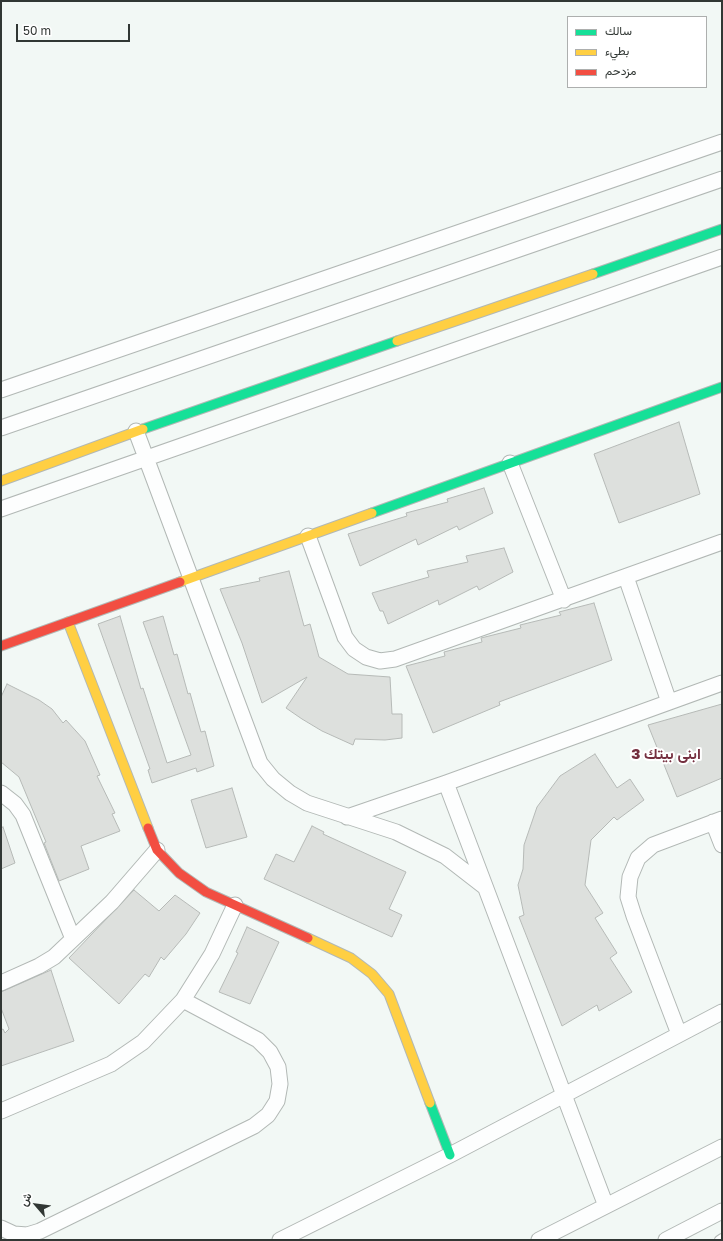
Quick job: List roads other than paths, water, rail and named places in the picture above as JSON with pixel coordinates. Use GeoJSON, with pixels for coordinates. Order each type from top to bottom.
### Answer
{"type":"FeatureCollection","features":[{"type":"Feature","properties":{"kind":"street"},"geometry":{"type":"LineString","coordinates":[[1,390],[722,142]]}},
{"type":"Feature","properties":{"kind":"street"},"geometry":{"type":"LineString","coordinates":[[1,428],[722,180]]}},
{"type":"Feature","properties":{"kind":"street"},"geometry":{"type":"LineString","coordinates":[[1,481],[136,431],[722,229]]}},
{"type":"Feature","properties":{"kind":"street"},"geometry":{"type":"LineString","coordinates":[[1,509],[722,257]]}},
{"type":"Feature","properties":{"kind":"street"},"geometry":{"type":"LineString","coordinates":[[1,646],[722,387]]}},
{"type":"Feature","properties":{"kind":"street"},"geometry":{"type":"LineString","coordinates":[[136,431],[260,763],[274,779],[307,804],[396,832],[445,856],[485,887]]}},
{"type":"Feature","properties":{"kind":"street"},"geometry":{"type":"LineString","coordinates":[[510,463],[564,600]]}},
{"type":"Feature","properties":{"kind":"street"},"geometry":{"type":"LineString","coordinates":[[308,536],[345,636],[354,648],[366,657],[380,661],[395,659],[564,600],[722,542]]}},
{"type":"Feature","properties":{"kind":"street"},"geometry":{"type":"LineString","coordinates":[[626,577],[669,702]]}},
{"type":"Feature","properties":{"kind":"street"},"geometry":{"type":"LineString","coordinates":[[68,622],[156,850],[179,873],[206,892],[351,958],[372,974],[389,994],[450,1155]]}},
{"type":"Feature","properties":{"kind":"street"},"geometry":{"type":"LineString","coordinates":[[347,817],[446,783],[722,683]]}},
{"type":"Feature","properties":{"kind":"street"},"geometry":{"type":"LineString","coordinates":[[446,783],[606,1206]]}},
{"type":"Feature","properties":{"kind":"street"},"geometry":{"type":"LineString","coordinates":[[1,793],[15,804],[23,816],[73,939]]}},
{"type":"Feature","properties":{"kind":"street"},"geometry":{"type":"LineString","coordinates":[[679,1034],[628,897],[630,876],[638,858],[653,844],[717,820],[722,846]]}},
{"type":"Feature","properties":{"kind":"street"},"geometry":{"type":"LineString","coordinates":[[1,983],[39,966],[54,957],[112,902],[156,850]]}},
{"type":"Feature","properties":{"kind":"street"},"geometry":{"type":"LineString","coordinates":[[1,1111],[110,1064],[143,1042],[183,1000],[212,954],[235,905]]}},
{"type":"Feature","properties":{"kind":"street"},"geometry":{"type":"LineString","coordinates":[[1,1228],[14,1234],[27,1234],[40,1231],[254,1126],[268,1115],[277,1101],[280,1084],[278,1067],[270,1052],[258,1040],[183,1000]]}},
{"type":"Feature","properties":{"kind":"street"},"geometry":{"type":"LineString","coordinates":[[280,1240],[450,1155],[722,1012]]}},
{"type":"Feature","properties":{"kind":"street"},"geometry":{"type":"LineString","coordinates":[[539,1240],[722,1147]]}},
{"type":"Feature","properties":{"kind":"street"},"geometry":{"type":"LineString","coordinates":[[666,1240],[722,1211]]}},
{"type":"Feature","properties":{"kind":"lane"},"geometry":{"type":"LineString","coordinates":[[718,1240],[722,1238]]}},
{"type":"Feature","properties":{"kind":"district","name":"ابنى بيتك 3"},"geometry":{"type":"Point","coordinates":[666,754]}}]}
